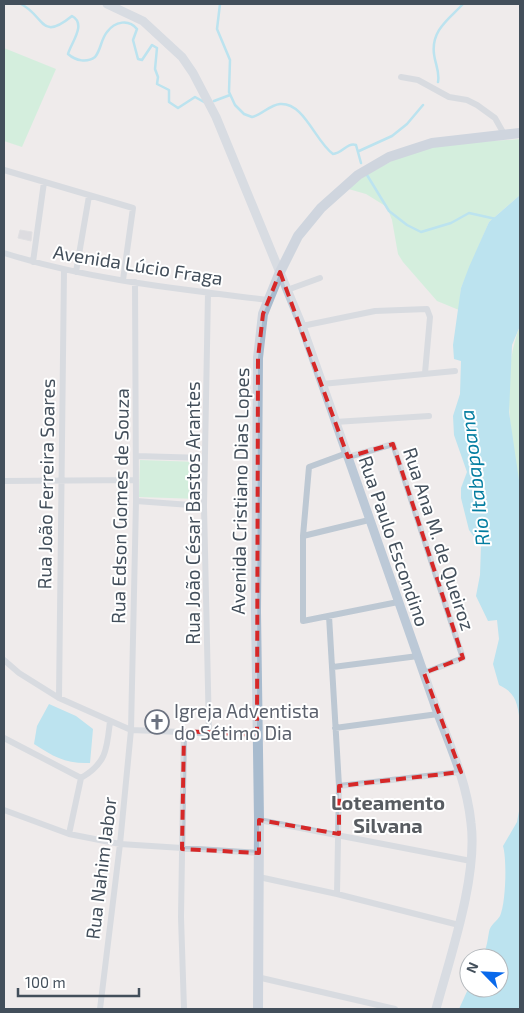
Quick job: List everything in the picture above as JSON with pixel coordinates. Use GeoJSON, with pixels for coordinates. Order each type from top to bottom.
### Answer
{"type":"FeatureCollection","features":[{"type":"Feature","properties":{"kind":"main road","name":"Rua Paulo Escondino"},"geometry":{"type":"LineString","coordinates":[[107,4],[132,14],[149,25],[182,57],[194,73],[216,117],[302,326],[398,602],[461,772],[471,823],[470,861],[459,925],[436,1009]]}},
{"type":"Feature","properties":{"kind":"main road","name":"Avenida Cristiano Dias Lopes"},"geometry":{"type":"LineString","coordinates":[[258,1009],[259,820],[256,612],[258,358],[261,323],[268,300],[298,236],[310,221],[358,175],[389,158],[432,143],[520,133]]}},
{"type":"Feature","properties":{"kind":"street"},"geometry":{"type":"LineString","coordinates":[[401,77],[418,80],[449,97],[467,100],[477,105],[494,118],[504,134]]}},
{"type":"Feature","properties":{"kind":"street"},"geometry":{"type":"LineString","coordinates":[[4,170],[133,208],[124,280]]}},
{"type":"Feature","properties":{"kind":"street"},"geometry":{"type":"LineString","coordinates":[[33,262],[44,182]]}},
{"type":"Feature","properties":{"kind":"street"},"geometry":{"type":"LineString","coordinates":[[76,272],[90,196]]}},
{"type":"Feature","properties":{"kind":"street","name":"Avenida Lúcio Fraga"},"geometry":{"type":"LineString","coordinates":[[4,253],[64,270],[208,293],[268,300]]}},
{"type":"Feature","properties":{"kind":"street","name":"Rua João Ferreira Soares"},"geometry":{"type":"LineString","coordinates":[[59,698],[64,270]]}},
{"type":"Feature","properties":{"kind":"street"},"geometry":{"type":"LineString","coordinates":[[288,290],[320,278]]}},
{"type":"Feature","properties":{"kind":"street","name":"Rua Edson Gomes de Souza"},"geometry":{"type":"LineString","coordinates":[[131,730],[136,502],[135,282]]}},
{"type":"Feature","properties":{"kind":"street","name":"Rua João César Bastos Arantes"},"geometry":{"type":"LineString","coordinates":[[208,293],[204,506],[209,733]]}},
{"type":"Feature","properties":{"kind":"street"},"geometry":{"type":"LineString","coordinates":[[302,326],[381,310],[427,309],[430,317],[425,372]]}},
{"type":"Feature","properties":{"kind":"street"},"geometry":{"type":"LineString","coordinates":[[322,384],[425,372],[455,371]]}},
{"type":"Feature","properties":{"kind":"street"},"geometry":{"type":"LineString","coordinates":[[335,422],[429,416]]}},
{"type":"Feature","properties":{"kind":"street","name":"Rua Ana M. de Queiroz"},"geometry":{"type":"LineString","coordinates":[[347,455],[393,444],[463,658],[424,673]]}},
{"type":"Feature","properties":{"kind":"street"},"geometry":{"type":"LineString","coordinates":[[347,455],[309,467],[303,536],[303,620],[398,602]]}},
{"type":"Feature","properties":{"kind":"street"},"geometry":{"type":"LineString","coordinates":[[136,456],[205,458]]}},
{"type":"Feature","properties":{"kind":"street"},"geometry":{"type":"LineString","coordinates":[[4,481],[136,480]]}},
{"type":"Feature","properties":{"kind":"street"},"geometry":{"type":"LineString","coordinates":[[136,502],[204,506]]}},
{"type":"Feature","properties":{"kind":"street"},"geometry":{"type":"LineString","coordinates":[[303,536],[369,520]]}},
{"type":"Feature","properties":{"kind":"street"},"geometry":{"type":"LineString","coordinates":[[329,616],[340,834],[337,894]]}},
{"type":"Feature","properties":{"kind":"street"},"geometry":{"type":"LineString","coordinates":[[333,667],[418,656]]}},
{"type":"Feature","properties":{"kind":"street"},"geometry":{"type":"LineString","coordinates":[[4,660],[19,673],[59,698],[131,730],[257,735]]}},
{"type":"Feature","properties":{"kind":"street"},"geometry":{"type":"LineString","coordinates":[[335,728],[438,714]]}},
{"type":"Feature","properties":{"kind":"street"},"geometry":{"type":"LineString","coordinates":[[68,834],[81,778],[94,770],[106,752],[110,721]]}},
{"type":"Feature","properties":{"kind":"street","name":"Rua Nahim Jabor"},"geometry":{"type":"LineString","coordinates":[[100,1009],[120,844],[131,730]]}},
{"type":"Feature","properties":{"kind":"street"},"geometry":{"type":"LineString","coordinates":[[184,731],[182,850],[184,1009]]}},
{"type":"Feature","properties":{"kind":"street"},"geometry":{"type":"LineString","coordinates":[[4,738],[81,778]]}},
{"type":"Feature","properties":{"kind":"street"},"geometry":{"type":"LineString","coordinates":[[338,786],[461,772]]}},
{"type":"Feature","properties":{"kind":"street"},"geometry":{"type":"LineString","coordinates":[[4,810],[68,834],[120,844],[182,850],[259,853]]}},
{"type":"Feature","properties":{"kind":"street"},"geometry":{"type":"LineString","coordinates":[[259,820],[340,834],[470,861]]}},
{"type":"Feature","properties":{"kind":"street"},"geometry":{"type":"LineString","coordinates":[[259,877],[337,894],[459,925]]}},
{"type":"Feature","properties":{"kind":"street"},"geometry":{"type":"LineString","coordinates":[[257,977],[395,1009]]}},
{"type":"Feature","properties":{"kind":"highlighted area"},"geometry":{"type":"Polygon","coordinates":[[[280,272],[348,457],[393,444],[463,658],[424,673],[461,772],[339,786],[339,834],[259,820],[259,853],[182,849],[184,731],[257,735],[258,358],[263,314],[280,272]]]}},
{"type":"Feature","properties":{"kind":"green space"},"geometry":{"type":"Polygon","coordinates":[[[4,48],[56,69],[22,147],[4,141],[4,48]]]}},
{"type":"Feature","properties":{"kind":"green space"},"geometry":{"type":"Polygon","coordinates":[[[520,139],[520,195],[489,222],[461,288],[459,310],[437,301],[398,254],[392,220],[387,207],[366,194],[345,188],[391,161],[420,150],[457,144],[520,139]]]}},
{"type":"Feature","properties":{"kind":"green space"},"geometry":{"type":"Polygon","coordinates":[[[520,326],[520,487],[513,448],[509,384],[514,344],[520,326]]]}},
{"type":"Feature","properties":{"kind":"green space"},"geometry":{"type":"Polygon","coordinates":[[[140,460],[200,462],[199,499],[139,497],[140,460]]]}},
{"type":"Feature","properties":{"kind":"water","name":"Rio Itabapoana"},"geometry":{"type":"Polygon","coordinates":[[[520,195],[520,326],[512,345],[509,412],[520,487],[520,724],[516,701],[510,692],[499,685],[493,664],[499,639],[497,620],[488,621],[476,596],[480,575],[481,546],[469,530],[461,498],[461,488],[467,472],[454,435],[453,416],[460,394],[461,361],[454,359],[453,345],[461,288],[489,222],[520,195]]]}},
{"type":"Feature","properties":{"kind":"water"},"geometry":{"type":"Polygon","coordinates":[[[49,704],[76,716],[93,729],[90,763],[60,759],[34,744],[37,726],[49,704]]]}},
{"type":"Feature","properties":{"kind":"water"},"geometry":{"type":"Polygon","coordinates":[[[520,806],[520,1009],[459,1009],[464,998],[509,998],[509,948],[486,948],[490,930],[500,916],[504,901],[505,861],[503,846],[517,822],[520,806]]]}},
{"type":"Feature","properties":{"kind":"building"},"geometry":{"type":"Polygon","coordinates":[[[20,230],[32,232],[31,241],[18,238],[20,230]]]}},
{"type":"Feature","properties":{"kind":"waterway"},"geometry":{"type":"LineString","coordinates":[[21,4],[48,27],[54,27],[72,16],[76,19],[78,24],[77,34],[68,54],[81,60],[89,60],[95,57],[105,35],[114,25],[126,23],[134,26],[137,29],[133,40],[138,59],[142,60],[152,45],[157,48],[155,69],[158,77],[157,84],[169,90],[169,102],[178,108],[195,97],[204,102]]}},
{"type":"Feature","properties":{"kind":"waterway"},"geometry":{"type":"LineString","coordinates":[[220,4],[217,29],[230,60],[229,92],[235,105],[244,114],[252,117],[276,105],[288,105],[296,109],[303,116],[320,140],[333,154],[350,145],[356,145],[361,163]]}},
{"type":"Feature","properties":{"kind":"waterway"},"geometry":{"type":"LineString","coordinates":[[438,82],[438,71],[434,54],[435,38],[442,26],[463,4]]}},
{"type":"Feature","properties":{"kind":"waterway"},"geometry":{"type":"LineString","coordinates":[[214,101],[230,95]]}},
{"type":"Feature","properties":{"kind":"waterway"},"geometry":{"type":"LineString","coordinates":[[359,151],[392,136],[407,124],[423,105]]}},
{"type":"Feature","properties":{"kind":"waterway"},"geometry":{"type":"LineString","coordinates":[[367,175],[389,211],[407,225],[421,232],[451,223],[469,213],[496,219]]}},
{"type":"Feature","properties":{"kind":"place","name":"Igreja Adventista do Sétimo Dia"},"geometry":{"type":"Point","coordinates":[157,722]}},
{"type":"Feature","properties":{"kind":"district","name":"Loteamento Silvana"},"geometry":{"type":"Point","coordinates":[388,814]}}]}
